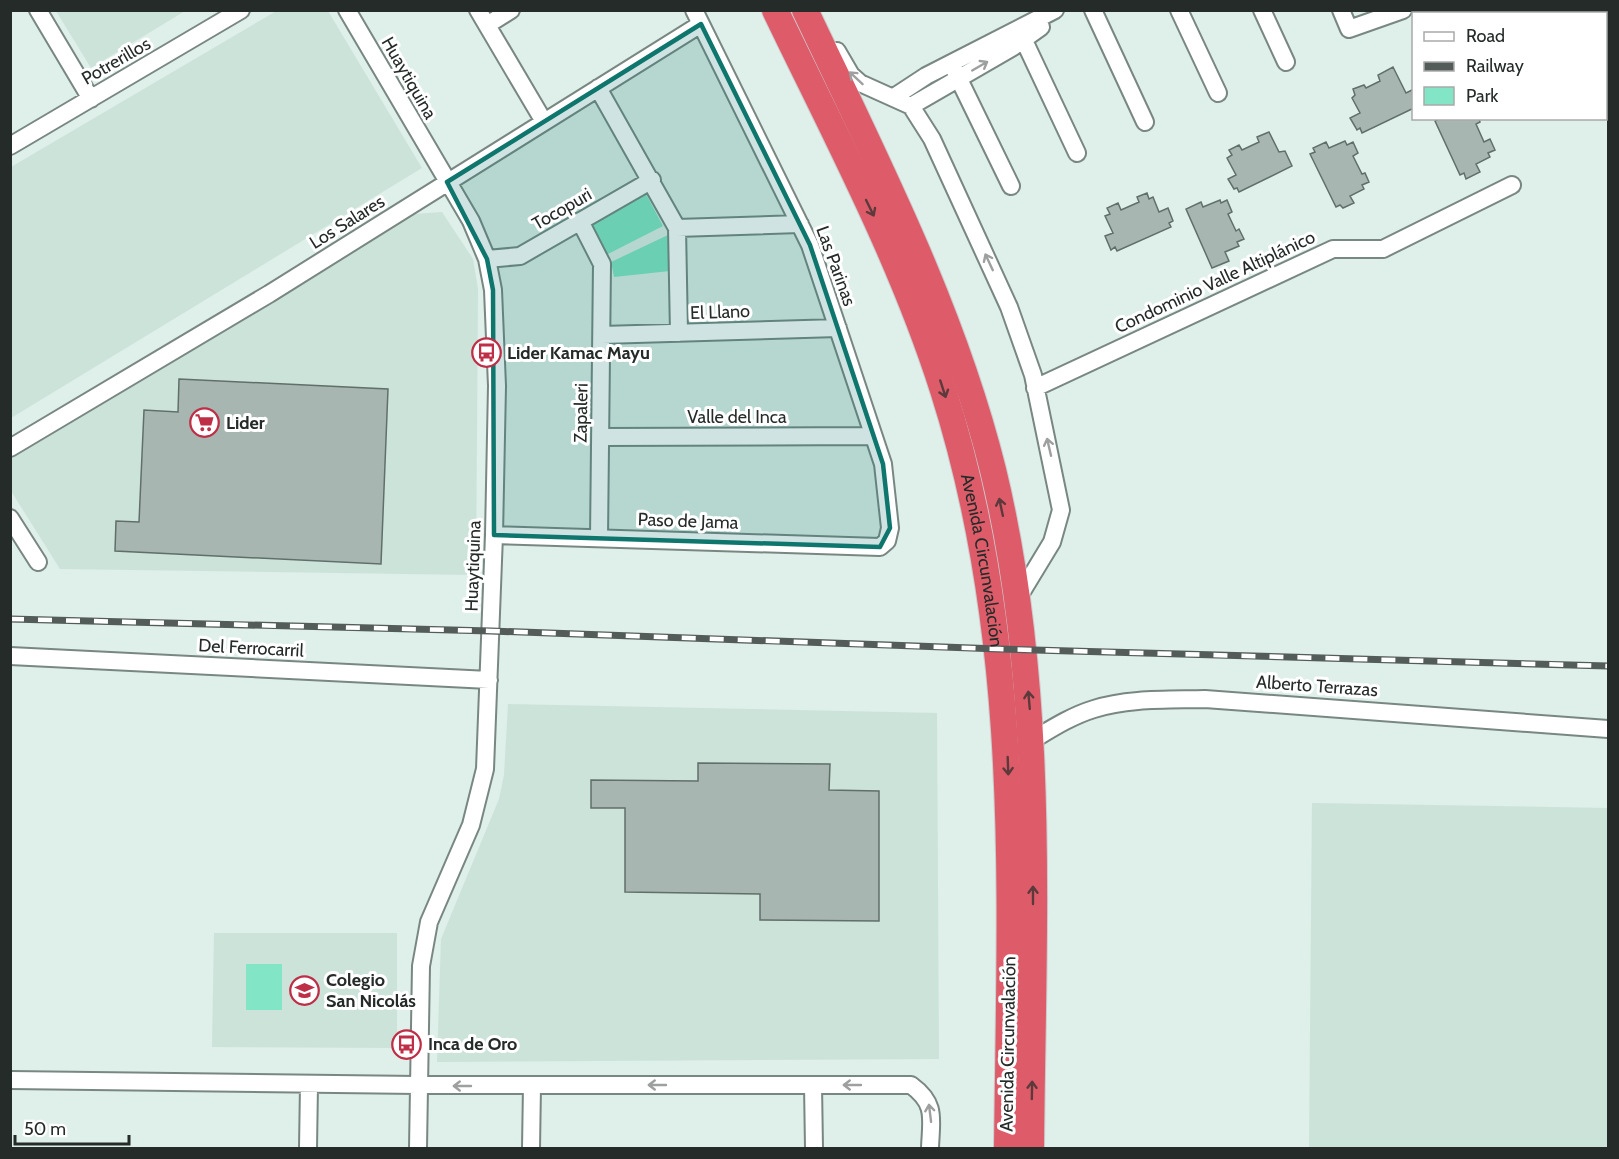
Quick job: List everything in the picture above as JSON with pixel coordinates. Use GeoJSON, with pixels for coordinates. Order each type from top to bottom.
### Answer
{"type":"FeatureCollection","features":[{"type":"Feature","properties":{"kind":"highway","name":"Avenida Circunvalación"},"geometry":{"type":"LineString","coordinates":[[775,10],[884,238],[914,310],[954,427],[978,525],[998,638],[1008,762],[1010,889],[1007,1149]]}},
{"type":"Feature","properties":{"kind":"highway","name":"Avenida Circunvalación"},"geometry":{"type":"LineString","coordinates":[[805,10],[897,203],[950,332],[993,469],[1018,598],[1031,741],[1031,1149]]}},
{"type":"Feature","properties":{"kind":"street"},"geometry":{"type":"LineString","coordinates":[[38,10],[91,99]]}},
{"type":"Feature","properties":{"kind":"street","name":"Potrerillos"},"geometry":{"type":"LineString","coordinates":[[10,146],[241,10]]}},
{"type":"Feature","properties":{"kind":"street","name":"Huaytiquina"},"geometry":{"type":"LineString","coordinates":[[347,10],[471,221],[487,259],[493,290],[495,327],[494,535],[487,749],[482,789],[471,825],[434,908],[423,944],[417,1085],[418,1149]]}},
{"type":"Feature","properties":{"kind":"street"},"geometry":{"type":"LineString","coordinates":[[511,10],[482,18],[543,120]]}},
{"type":"Feature","properties":{"kind":"street","name":"Avenida Circunvalación"},"geometry":{"type":"LineString","coordinates":[[815,10],[851,75],[875,91],[898,94],[911,106],[932,139],[1009,307],[1035,387],[1061,510],[1052,542],[1018,598]]}},
{"type":"Feature","properties":{"kind":"street"},"geometry":{"type":"LineString","coordinates":[[911,106],[958,79],[1055,10]]}},
{"type":"Feature","properties":{"kind":"street"},"geometry":{"type":"LineString","coordinates":[[898,94],[952,63],[1021,35],[1064,10]]}},
{"type":"Feature","properties":{"kind":"street"},"geometry":{"type":"LineString","coordinates":[[1093,10],[1145,122]]}},
{"type":"Feature","properties":{"kind":"street"},"geometry":{"type":"LineString","coordinates":[[1179,10],[1218,93]]}},
{"type":"Feature","properties":{"kind":"street"},"geometry":{"type":"LineString","coordinates":[[1262,10],[1286,62]]}},
{"type":"Feature","properties":{"kind":"street"},"geometry":{"type":"LineString","coordinates":[[1341,10],[1349,29],[1403,10]]}},
{"type":"Feature","properties":{"kind":"street","name":"Los Salares"},"geometry":{"type":"LineString","coordinates":[[10,448],[170,354],[543,120],[598,88],[698,17]]}},
{"type":"Feature","properties":{"kind":"street","name":"Las Parinas"},"geometry":{"type":"LineString","coordinates":[[698,17],[810,245],[883,464],[890,528],[887,541],[880,547]]}},
{"type":"Feature","properties":{"kind":"street"},"geometry":{"type":"LineString","coordinates":[[1021,35],[1077,153]]}},
{"type":"Feature","properties":{"kind":"street"},"geometry":{"type":"LineString","coordinates":[[952,63],[1011,186]]}},
{"type":"Feature","properties":{"kind":"street"},"geometry":{"type":"LineString","coordinates":[[598,88],[652,180],[677,228],[679,333]]}},
{"type":"Feature","properties":{"kind":"street","name":"Tocopuri"},"geometry":{"type":"LineString","coordinates":[[487,259],[520,256],[652,180]]}},
{"type":"Feature","properties":{"kind":"street","name":"Condominio Valle Altiplánico"},"geometry":{"type":"LineString","coordinates":[[1035,387],[1333,249],[1383,249],[1512,185]]}},
{"type":"Feature","properties":{"kind":"street","name":"Zapaleri"},"geometry":{"type":"LineString","coordinates":[[580,221],[602,264],[599,538]]}},
{"type":"Feature","properties":{"kind":"street"},"geometry":{"type":"LineString","coordinates":[[677,228],[800,224]]}},
{"type":"Feature","properties":{"kind":"street","name":"El Llano"},"geometry":{"type":"LineString","coordinates":[[602,335],[838,328]]}},
{"type":"Feature","properties":{"kind":"street","name":"Valle del Inca"},"geometry":{"type":"LineString","coordinates":[[600,437],[873,436]]}},
{"type":"Feature","properties":{"kind":"street"},"geometry":{"type":"LineString","coordinates":[[10,518],[38,562]]}},
{"type":"Feature","properties":{"kind":"street","name":"Paso de Jama"},"geometry":{"type":"LineString","coordinates":[[494,535],[880,547]]}},
{"type":"Feature","properties":{"kind":"street","name":"Del Ferrocarril"},"geometry":{"type":"LineString","coordinates":[[10,656],[489,680]]}},
{"type":"Feature","properties":{"kind":"street","name":"Alberto Terrazas"},"geometry":{"type":"LineString","coordinates":[[1031,741],[1063,722],[1095,708],[1140,701],[1205,699],[1608,729]]}},
{"type":"Feature","properties":{"kind":"street"},"geometry":{"type":"LineString","coordinates":[[10,1080],[309,1085],[910,1085],[923,1094],[932,1107],[930,1149]]}},
{"type":"Feature","properties":{"kind":"street"},"geometry":{"type":"LineString","coordinates":[[308,1149],[309,1085]]}},
{"type":"Feature","properties":{"kind":"street"},"geometry":{"type":"LineString","coordinates":[[813,1085],[814,1149]]}},
{"type":"Feature","properties":{"kind":"street"},"geometry":{"type":"LineString","coordinates":[[531,1149],[532,1086]]}},
{"type":"Feature","properties":{"kind":"highlighted area"},"geometry":{"type":"Polygon","coordinates":[[[701,24],[810,245],[883,464],[890,528],[880,547],[494,535],[493,290],[487,259],[447,182],[701,24]]]}},
{"type":"Feature","properties":{"kind":"shaded area"},"geometry":{"type":"Polygon","coordinates":[[[278,10],[328,11],[422,168],[11,418],[11,167],[278,10]]]}},
{"type":"Feature","properties":{"kind":"shaded area"},"geometry":{"type":"Polygon","coordinates":[[[56,11],[185,11],[91,68],[56,11]]]}},
{"type":"Feature","properties":{"kind":"shaded area"},"geometry":{"type":"Polygon","coordinates":[[[442,212],[473,259],[478,289],[476,575],[60,569],[11,491],[10,453],[415,214],[442,212]]]}},
{"type":"Feature","properties":{"kind":"shaded area"},"geometry":{"type":"Polygon","coordinates":[[[508,704],[937,713],[939,1059],[437,1062],[441,939],[499,799],[504,775],[508,704]]]}},
{"type":"Feature","properties":{"kind":"shaded area"},"geometry":{"type":"Polygon","coordinates":[[[1312,803],[1608,808],[1608,1148],[1309,1148],[1312,803]]]}},
{"type":"Feature","properties":{"kind":"shaded area","name":"Colegio San Nicolás"},"geometry":{"type":"Polygon","coordinates":[[[214,933],[397,933],[397,1048],[212,1047],[214,933]]]}},
{"type":"Feature","properties":{"kind":"green space"},"geometry":{"type":"Polygon","coordinates":[[[646,194],[663,226],[606,255],[590,223],[646,194]]]}},
{"type":"Feature","properties":{"kind":"green space"},"geometry":{"type":"Polygon","coordinates":[[[668,235],[670,271],[614,277],[611,262],[668,235]]]}},
{"type":"Feature","properties":{"kind":"green space"},"geometry":{"type":"Polygon","coordinates":[[[246,964],[282,964],[282,1010],[246,1010],[246,964]]]}},
{"type":"Feature","properties":{"kind":"building"},"geometry":{"type":"Polygon","coordinates":[[[1393,67],[1406,93],[1412,90],[1412,109],[1362,133],[1360,128],[1357,130],[1350,118],[1360,113],[1352,98],[1355,95],[1353,89],[1364,85],[1366,88],[1380,81],[1378,75],[1393,67]]]}},
{"type":"Feature","properties":{"kind":"building"},"geometry":{"type":"Polygon","coordinates":[[[1480,120],[1476,124],[1484,142],[1490,139],[1495,150],[1488,153],[1490,157],[1476,164],[1480,172],[1466,179],[1464,173],[1460,175],[1435,121],[1480,120]]]}},
{"type":"Feature","properties":{"kind":"building"},"geometry":{"type":"Polygon","coordinates":[[[1269,132],[1279,152],[1285,151],[1292,166],[1239,192],[1237,188],[1234,189],[1228,179],[1236,175],[1227,158],[1232,155],[1229,150],[1239,145],[1242,150],[1259,142],[1257,137],[1269,132]]]}},
{"type":"Feature","properties":{"kind":"building"},"geometry":{"type":"Polygon","coordinates":[[[1345,141],[1347,145],[1353,142],[1358,153],[1353,156],[1369,182],[1362,185],[1364,189],[1350,196],[1354,203],[1343,208],[1340,205],[1336,207],[1310,154],[1315,152],[1313,148],[1326,142],[1329,148],[1345,141]]]}},
{"type":"Feature","properties":{"kind":"building"},"geometry":{"type":"Polygon","coordinates":[[[1147,193],[1149,199],[1153,197],[1159,212],[1168,208],[1173,221],[1169,223],[1171,227],[1117,251],[1115,247],[1111,250],[1105,236],[1113,233],[1105,216],[1110,214],[1107,208],[1118,203],[1121,210],[1139,202],[1137,197],[1147,193]]]}},
{"type":"Feature","properties":{"kind":"building"},"geometry":{"type":"Polygon","coordinates":[[[1220,200],[1221,203],[1227,200],[1232,212],[1228,214],[1236,231],[1239,229],[1244,239],[1237,242],[1239,246],[1225,252],[1229,261],[1212,268],[1186,209],[1201,202],[1203,207],[1220,200]]]}},
{"type":"Feature","properties":{"kind":"building"},"geometry":{"type":"Polygon","coordinates":[[[179,379],[388,389],[381,564],[115,551],[116,521],[139,522],[144,410],[178,412],[179,379]]]}},
{"type":"Feature","properties":{"kind":"building"},"geometry":{"type":"Polygon","coordinates":[[[698,763],[830,764],[829,790],[879,791],[879,921],[760,920],[760,894],[625,892],[625,808],[591,808],[591,780],[698,781],[698,763]]]}},
{"type":"Feature","properties":{"kind":"railway"},"geometry":{"type":"LineString","coordinates":[[10,619],[491,631],[999,649],[1608,666]]}},
{"type":"Feature","properties":{"kind":"place","name":"Lider Kamac Mayu"},"geometry":{"type":"Point","coordinates":[486,353]}},
{"type":"Feature","properties":{"kind":"place","name":"Lider"},"geometry":{"type":"Point","coordinates":[205,423]}},
{"type":"Feature","properties":{"kind":"place","name":"Colegio San Nicolás"},"geometry":{"type":"Point","coordinates":[305,990]}},
{"type":"Feature","properties":{"kind":"place","name":"Inca de Oro"},"geometry":{"type":"Point","coordinates":[407,1044]}}]}
